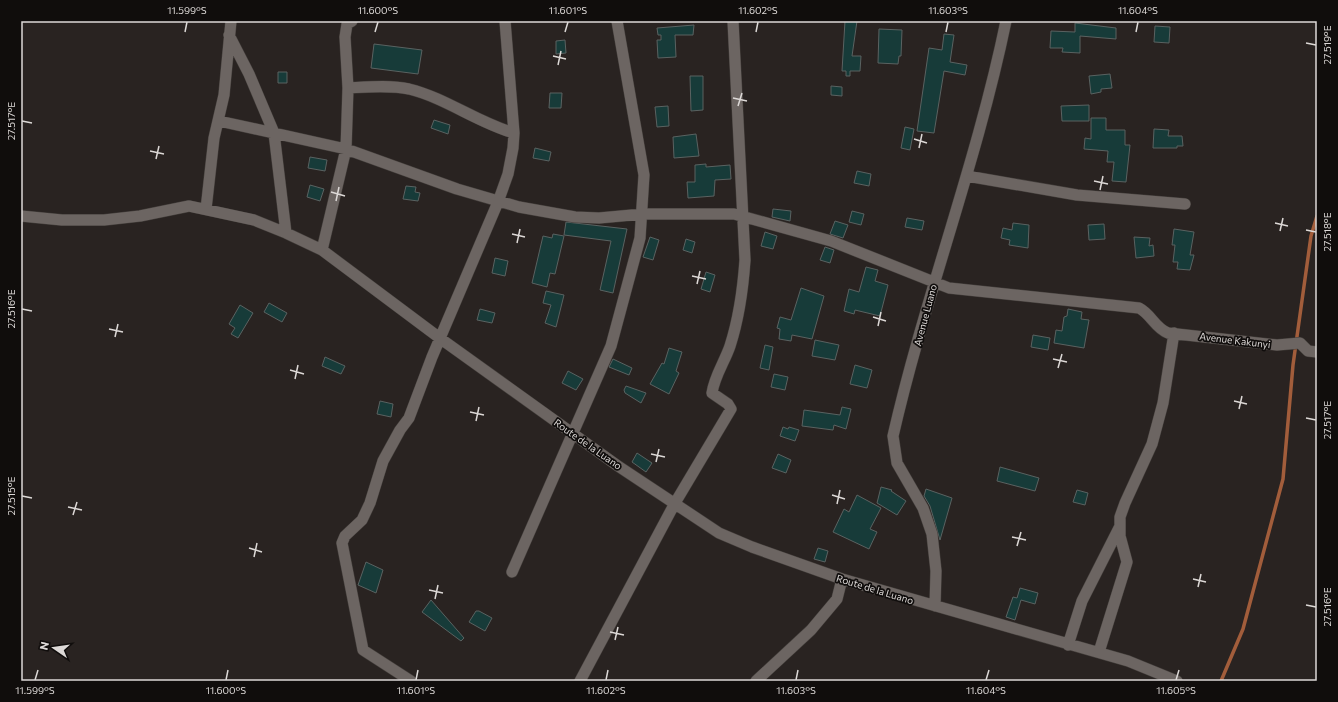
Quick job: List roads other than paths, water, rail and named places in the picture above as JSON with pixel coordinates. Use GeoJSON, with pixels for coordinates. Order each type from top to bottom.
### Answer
{"type":"FeatureCollection","features":[{"type":"Feature","properties":{"kind":"street"},"geometry":{"type":"LineString","coordinates":[[206,209],[214,138],[219,121],[228,64],[229,35],[232,21]]}},
{"type":"Feature","properties":{"kind":"street"},"geometry":{"type":"LineString","coordinates":[[322,250],[346,149],[348,88],[345,37],[346,24],[352,21]]}},
{"type":"Feature","properties":{"kind":"street"},"geometry":{"type":"LineString","coordinates":[[411,681],[363,650],[342,543],[345,536],[362,520],[370,503],[383,462],[400,430],[409,418],[430,361],[441,339],[498,202],[508,174],[513,148],[514,132],[505,21]]}},
{"type":"Feature","properties":{"kind":"street"},"geometry":{"type":"LineString","coordinates":[[512,572],[572,432],[590,397],[611,346],[632,274],[640,238],[644,175],[617,21]]}},
{"type":"Feature","properties":{"kind":"street"},"geometry":{"type":"LineString","coordinates":[[580,681],[675,503],[731,409],[728,404],[714,395],[712,391],[731,344],[743,286],[745,260],[744,216],[733,21]]}},
{"type":"Feature","properties":{"kind":"street","name":"Avenue Luano"},"geometry":{"type":"LineString","coordinates":[[935,606],[936,571],[932,534],[923,508],[896,463],[893,436],[934,281],[967,176],[995,77],[1006,21]]}},
{"type":"Feature","properties":{"kind":"street"},"geometry":{"type":"LineString","coordinates":[[229,35],[250,74],[274,133],[286,233]]}},
{"type":"Feature","properties":{"kind":"street"},"geometry":{"type":"LineString","coordinates":[[348,88],[388,87],[410,89],[450,105],[496,128],[514,132]]}},
{"type":"Feature","properties":{"kind":"street","name":"Avenue Kakunyi"},"geometry":{"type":"LineString","coordinates":[[219,121],[346,149],[498,202],[575,217],[599,218],[642,214],[724,213],[744,216],[831,241],[949,288],[1139,308],[1165,332],[1277,345],[1300,343],[1306,349],[1317,352]]}},
{"type":"Feature","properties":{"kind":"street"},"geometry":{"type":"LineString","coordinates":[[967,176],[1077,195],[1185,204]]}},
{"type":"Feature","properties":{"kind":"street","name":"Route de la Luano"},"geometry":{"type":"LineString","coordinates":[[21,216],[62,220],[104,220],[140,216],[189,206],[254,220],[322,250],[441,339],[618,466],[719,533],[842,579],[1068,645],[1133,662],[1177,681]]}},
{"type":"Feature","properties":{"kind":"street"},"geometry":{"type":"LineString","coordinates":[[1068,645],[1082,601],[1119,528],[1125,503],[1152,444],[1163,403],[1174,333]]}},
{"type":"Feature","properties":{"kind":"street"},"geometry":{"type":"LineString","coordinates":[[1099,652],[1127,562],[1119,528]]}},
{"type":"Feature","properties":{"kind":"street"},"geometry":{"type":"LineString","coordinates":[[756,681],[810,630],[837,599],[842,579]]}},
{"type":"Feature","properties":{"kind":"waterway"},"geometry":{"type":"LineString","coordinates":[[1221,681],[1243,629],[1283,479],[1293,365],[1311,236],[1317,216]]}}]}
